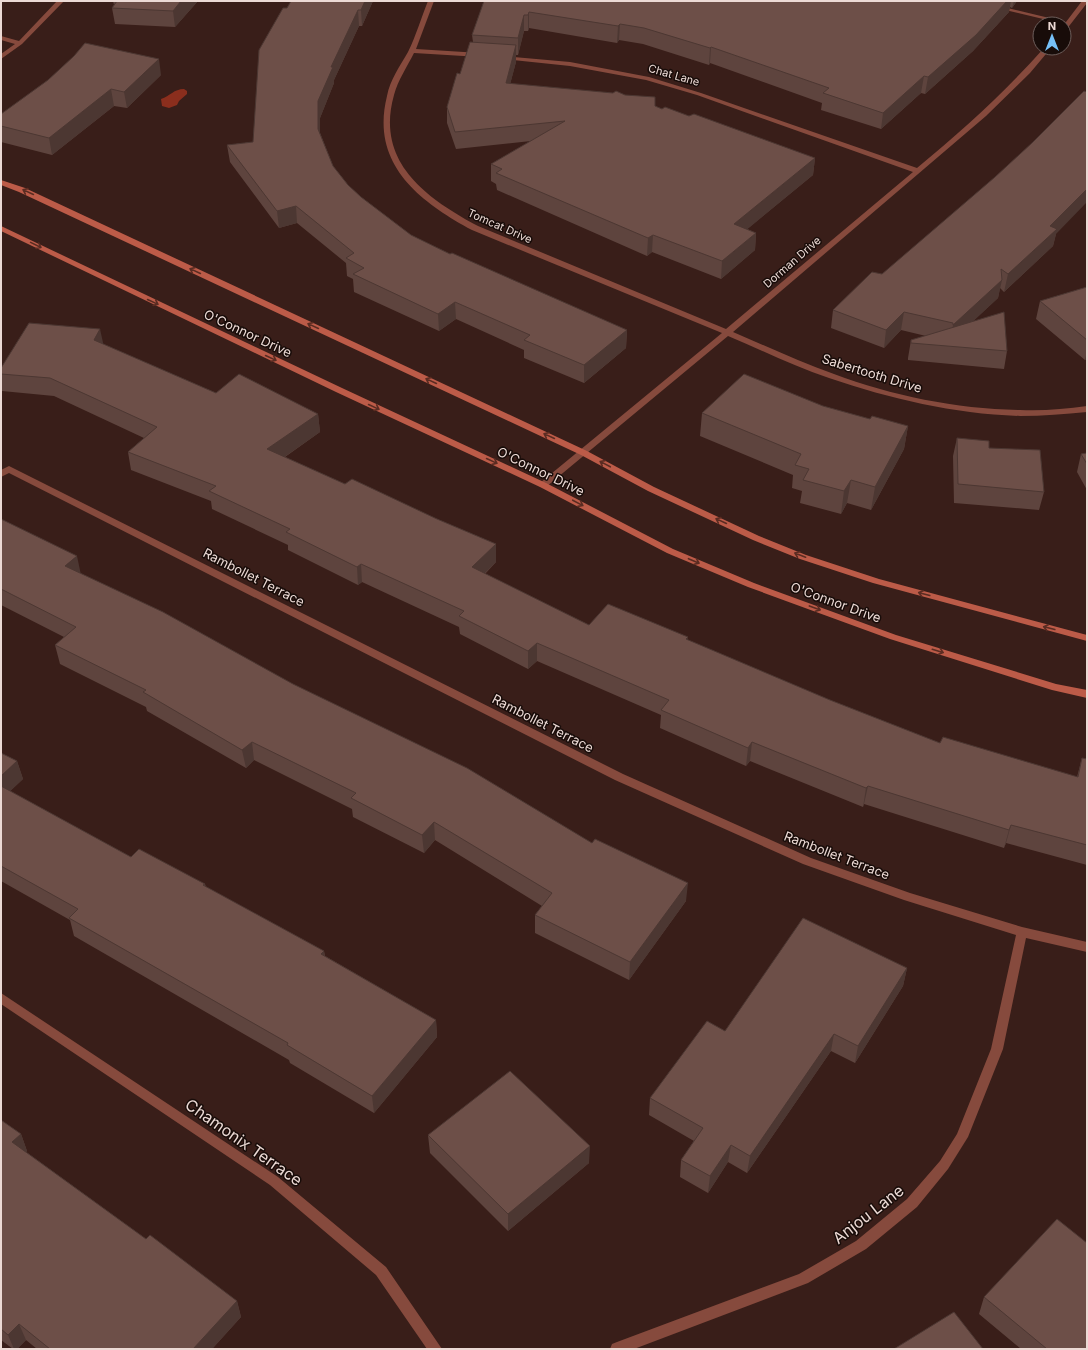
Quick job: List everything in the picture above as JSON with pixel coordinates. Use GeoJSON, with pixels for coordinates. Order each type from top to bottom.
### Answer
{"type":"FeatureCollection","features":[{"type":"Feature","properties":{"kind":"main road"},"geometry":{"type":"LineString","coordinates":[[1,182],[22,190],[584,453],[652,489],[756,538],[803,557],[876,581],[1087,638]]}},
{"type":"Feature","properties":{"kind":"main road","name":"O'Connor Drive"},"geometry":{"type":"LineString","coordinates":[[1,228],[332,387],[544,485],[670,551],[751,585],[893,637],[1056,687],[1087,694]]}},
{"type":"Feature","properties":{"kind":"street"},"geometry":{"type":"LineString","coordinates":[[1,57],[20,43],[61,1]]}},
{"type":"Feature","properties":{"kind":"street","name":"Tomcat Drive"},"geometry":{"type":"LineString","coordinates":[[431,1],[412,51],[390,95],[385,117],[387,140],[396,164],[414,187],[457,219],[475,228],[728,332]]}},
{"type":"Feature","properties":{"kind":"street"},"geometry":{"type":"LineString","coordinates":[[970,1],[1032,18]]}},
{"type":"Feature","properties":{"kind":"street"},"geometry":{"type":"LineString","coordinates":[[1072,19],[1085,1]]}},
{"type":"Feature","properties":{"kind":"street"},"geometry":{"type":"LineString","coordinates":[[1,38],[20,43]]}},
{"type":"Feature","properties":{"kind":"street"},"geometry":{"type":"LineString","coordinates":[[412,51],[491,56]]}},
{"type":"Feature","properties":{"kind":"street","name":"Dorman Drive"},"geometry":{"type":"LineString","coordinates":[[544,485],[985,115],[1031,69],[1042,56]]}},
{"type":"Feature","properties":{"kind":"street","name":"Chat Lane"},"geometry":{"type":"LineString","coordinates":[[499,57],[570,64],[647,78],[699,94],[918,171]]}},
{"type":"Feature","properties":{"kind":"street","name":"Sabertooth Drive"},"geometry":{"type":"LineString","coordinates":[[728,332],[830,376],[884,393],[913,400],[972,410],[999,412],[1053,412],[1087,409]]}},
{"type":"Feature","properties":{"kind":"street","name":"Rambollet Terrace"},"geometry":{"type":"LineString","coordinates":[[5,472],[619,777],[807,861],[908,897],[1022,932],[1087,947]]}},
{"type":"Feature","properties":{"kind":"street","name":"Anjou Lane"},"geometry":{"type":"LineString","coordinates":[[617,1349],[803,1279],[861,1245],[912,1204],[944,1165],[962,1137],[997,1049],[1022,932]]}},
{"type":"Feature","properties":{"kind":"street","name":"Chamonix Terrace"},"geometry":{"type":"LineString","coordinates":[[1,998],[274,1181],[381,1271],[435,1349]]}},
{"type":"Feature","properties":{"kind":"shaded area"},"geometry":{"type":"Polygon","coordinates":[[[184,89],[187,91],[187,94],[179,101],[177,105],[169,108],[162,106],[161,99],[177,90],[184,89]]]}},
{"type":"Feature","properties":{"kind":"building"},"geometry":{"type":"Polygon","coordinates":[[[117,1],[181,1],[173,11],[112,8],[117,1]]]}},
{"type":"Feature","properties":{"kind":"building"},"geometry":{"type":"Polygon","coordinates":[[[291,1],[365,1],[361,10],[358,10],[331,67],[333,67],[318,101],[318,129],[333,166],[348,185],[361,197],[411,235],[450,254],[452,253],[627,330],[584,365],[524,340],[530,335],[455,302],[438,314],[353,274],[364,268],[346,258],[354,253],[296,206],[277,211],[227,145],[253,142],[259,50],[283,8],[287,8],[291,1]]]}},
{"type":"Feature","properties":{"kind":"building"},"geometry":{"type":"Polygon","coordinates":[[[484,1],[1007,1],[976,35],[928,77],[924,76],[883,113],[823,93],[829,88],[711,47],[710,48],[644,28],[620,24],[618,26],[529,12],[528,15],[524,15],[518,38],[472,35],[484,1]]]}},
{"type":"Feature","properties":{"kind":"building"},"geometry":{"type":"Polygon","coordinates":[[[470,42],[516,45],[506,83],[613,93],[616,91],[625,95],[655,97],[655,106],[662,109],[665,107],[689,116],[694,114],[815,158],[734,224],[756,233],[722,261],[653,235],[648,238],[496,173],[502,169],[491,164],[565,121],[455,132],[447,107],[457,73],[460,74],[470,42]]]}},
{"type":"Feature","properties":{"kind":"building"},"geometry":{"type":"Polygon","coordinates":[[[85,43],[159,59],[124,92],[111,89],[49,138],[1,126],[1,114],[48,80],[74,56],[85,43]]]}},
{"type":"Feature","properties":{"kind":"building"},"geometry":{"type":"Polygon","coordinates":[[[1084,91],[1087,92],[1087,189],[1050,226],[1057,229],[1008,274],[1001,269],[1002,280],[953,325],[953,323],[904,312],[886,330],[833,310],[872,272],[882,274],[995,177],[1033,142],[1084,91]]]}},
{"type":"Feature","properties":{"kind":"building"},"geometry":{"type":"Polygon","coordinates":[[[1087,287],[1087,340],[1040,301],[1087,287]]]}},
{"type":"Feature","properties":{"kind":"building"},"geometry":{"type":"Polygon","coordinates":[[[1004,312],[1007,351],[911,343],[911,340],[1004,312]]]}},
{"type":"Feature","properties":{"kind":"building"},"geometry":{"type":"Polygon","coordinates":[[[29,323],[100,329],[94,340],[216,393],[239,374],[318,414],[267,449],[345,484],[352,479],[437,519],[496,544],[472,567],[589,625],[608,604],[688,637],[686,639],[830,700],[940,743],[943,737],[1078,777],[1082,758],[1087,759],[1087,845],[1011,825],[1009,830],[868,786],[866,788],[752,742],[748,748],[661,710],[669,700],[537,643],[528,651],[459,616],[464,611],[361,564],[357,567],[286,532],[290,529],[209,491],[216,486],[128,452],[157,427],[50,378],[1,374],[1,368],[29,323]]]}},
{"type":"Feature","properties":{"kind":"building"},"geometry":{"type":"Polygon","coordinates":[[[744,374],[823,406],[870,419],[872,416],[908,426],[875,487],[851,480],[844,491],[803,480],[809,469],[795,465],[801,454],[702,413],[744,374]]]}},
{"type":"Feature","properties":{"kind":"building"},"geometry":{"type":"Polygon","coordinates":[[[957,438],[989,441],[989,448],[1040,450],[1044,492],[958,484],[957,438]]]}},
{"type":"Feature","properties":{"kind":"building"},"geometry":{"type":"Polygon","coordinates":[[[1087,453],[1087,464],[1081,454],[1087,453]]]}},
{"type":"Feature","properties":{"kind":"building"},"geometry":{"type":"Polygon","coordinates":[[[1,519],[77,556],[65,566],[163,612],[293,684],[467,768],[592,843],[595,839],[688,883],[630,962],[535,915],[552,893],[434,822],[422,835],[351,798],[356,793],[252,742],[242,750],[143,692],[146,690],[55,645],[76,627],[1,589],[1,519]]]}},
{"type":"Feature","properties":{"kind":"building"},"geometry":{"type":"Polygon","coordinates":[[[1,753],[17,761],[1,776],[1,753]]]}},
{"type":"Feature","properties":{"kind":"building"},"geometry":{"type":"Polygon","coordinates":[[[1,786],[131,857],[139,849],[205,884],[203,885],[324,951],[321,954],[436,1020],[372,1096],[287,1045],[288,1043],[69,918],[78,909],[1,866],[1,786]]]}},
{"type":"Feature","properties":{"kind":"building"},"geometry":{"type":"Polygon","coordinates":[[[803,918],[907,968],[858,1046],[834,1034],[750,1156],[731,1145],[710,1176],[681,1160],[703,1128],[650,1098],[707,1021],[725,1031],[803,918]]]}},
{"type":"Feature","properties":{"kind":"building"},"geometry":{"type":"Polygon","coordinates":[[[510,1071],[590,1146],[508,1214],[428,1135],[510,1071]]]}},
{"type":"Feature","properties":{"kind":"building"},"geometry":{"type":"Polygon","coordinates":[[[1,1120],[21,1134],[12,1142],[146,1239],[150,1235],[237,1301],[193,1349],[50,1349],[19,1324],[8,1335],[1,1329],[1,1120]]]}},
{"type":"Feature","properties":{"kind":"building"},"geometry":{"type":"Polygon","coordinates":[[[1057,1219],[1087,1243],[1087,1349],[1047,1349],[984,1297],[1057,1219]]]}},
{"type":"Feature","properties":{"kind":"building"},"geometry":{"type":"Polygon","coordinates":[[[954,1312],[983,1349],[894,1349],[954,1312]]]}}]}
